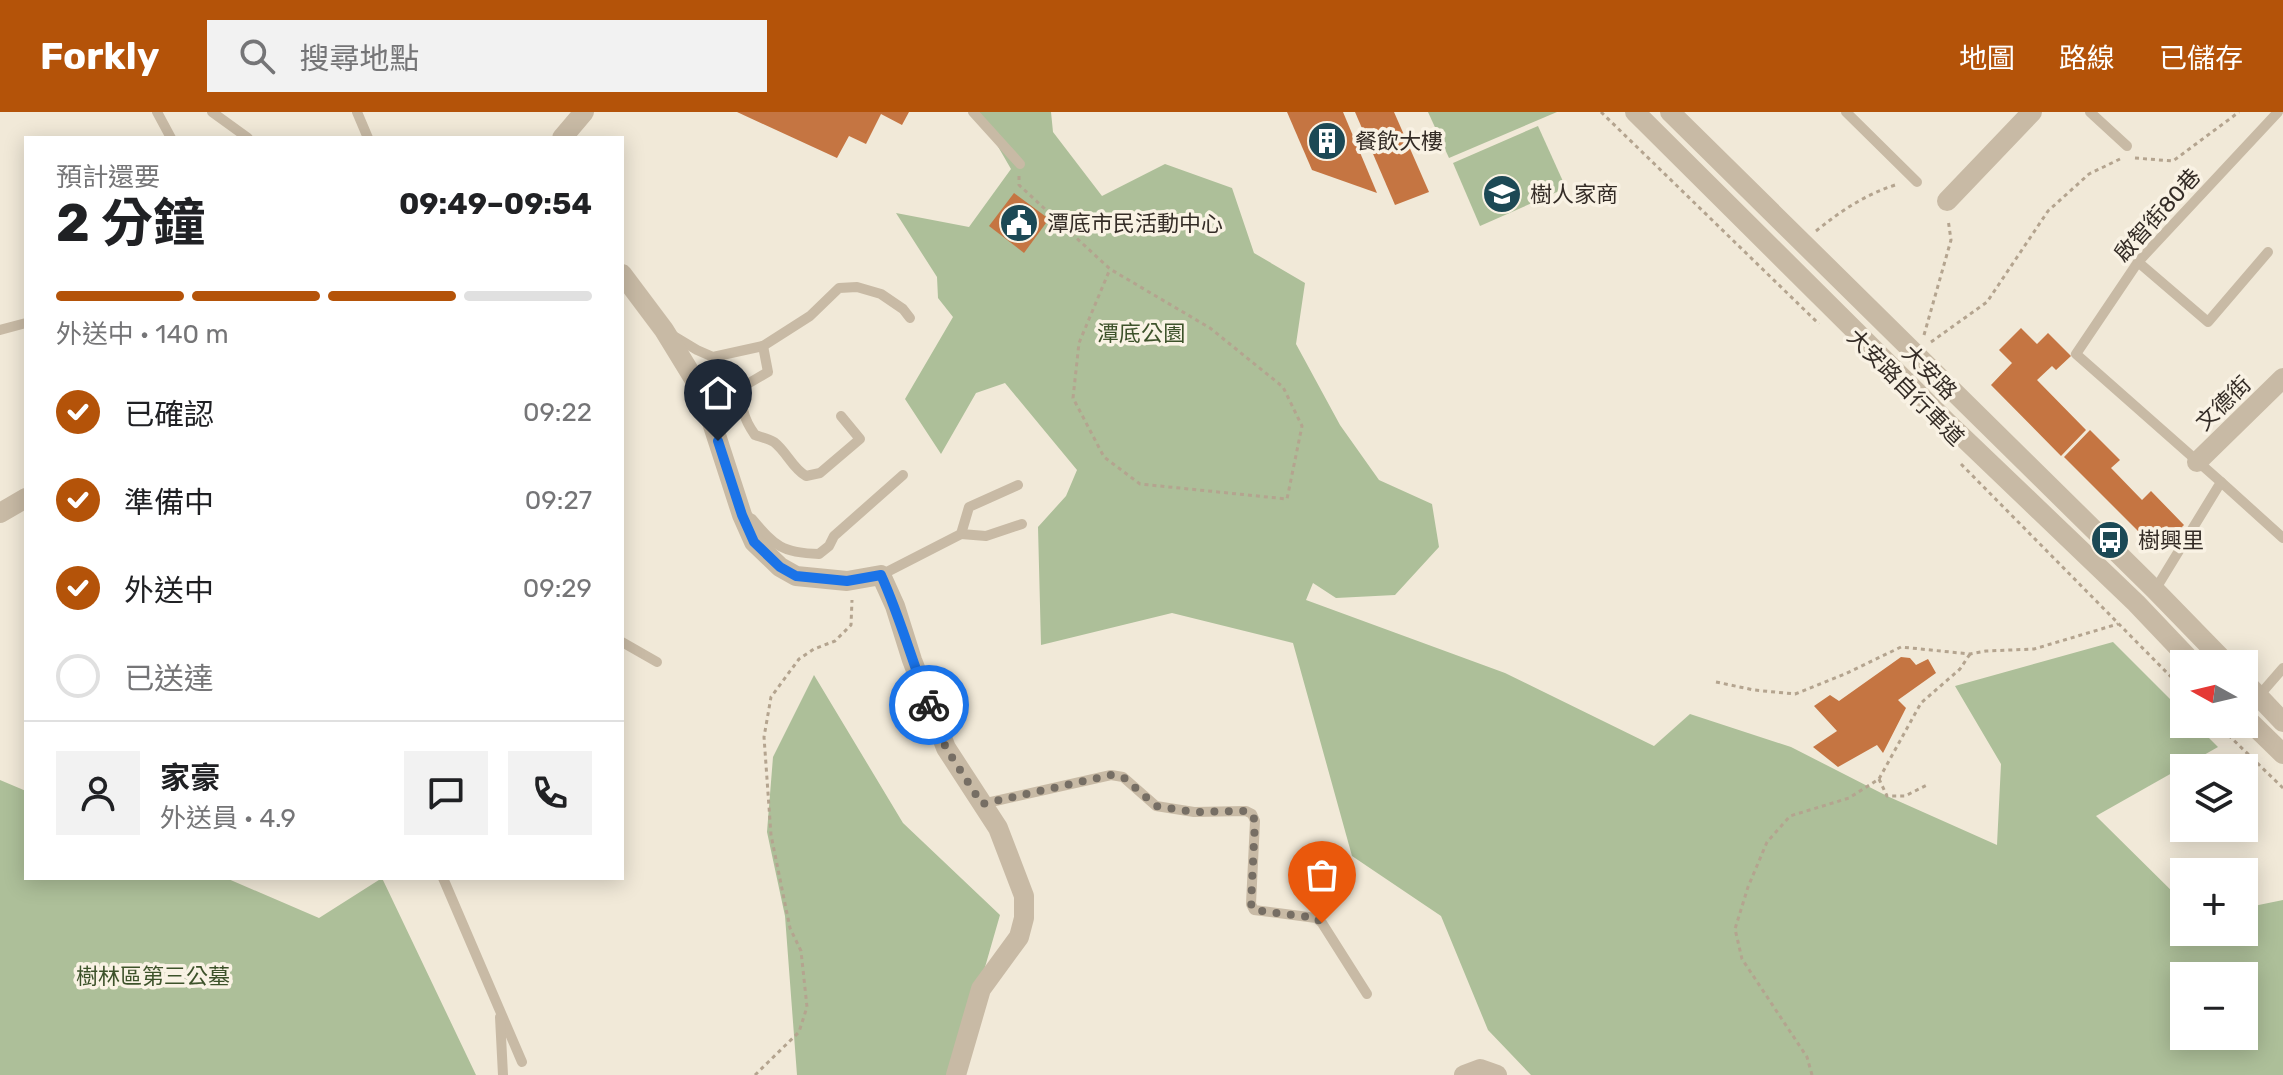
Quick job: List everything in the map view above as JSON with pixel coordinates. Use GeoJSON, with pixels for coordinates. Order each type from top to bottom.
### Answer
{"type":"FeatureCollection","features":[{"type":"Feature","properties":{"kind":"street"},"geometry":{"type":"LineString","coordinates":[[564,136],[584,112]]}},
{"type":"Feature","properties":{"kind":"street","name":"大安路"},"geometry":{"type":"LineString","coordinates":[[1635,112],[2181,650]]}},
{"type":"Feature","properties":{"kind":"street","name":"大安路"},"geometry":{"type":"LineString","coordinates":[[1670,112],[2213,650]]}},
{"type":"Feature","properties":{"kind":"street"},"geometry":{"type":"LineString","coordinates":[[1947,201],[2032,112]]}},
{"type":"Feature","properties":{"kind":"street"},"geometry":{"type":"LineString","coordinates":[[624,277],[664,330],[702,392],[742,515],[754,542],[780,567],[796,576],[847,581],[881,575],[946,748],[998,828],[1011,859],[1024,896],[1024,918],[1019,937],[981,989],[956,1075]]}},
{"type":"Feature","properties":{"kind":"street","name":"文德街"},"geometry":{"type":"LineString","coordinates":[[2197,462],[2283,378]]}},
{"type":"Feature","properties":{"kind":"street"},"geometry":{"type":"LineString","coordinates":[[0,513],[24,499]]}},
{"type":"Feature","properties":{"kind":"street"},"geometry":{"type":"LineString","coordinates":[[2259,697],[2283,722]]}},
{"type":"Feature","properties":{"kind":"street"},"geometry":{"type":"LineString","coordinates":[[2258,729],[2283,754]]}},
{"type":"Feature","properties":{"kind":"street"},"geometry":{"type":"LineString","coordinates":[[1464,1075],[1480,1069],[1497,1075]]}},
{"type":"Feature","properties":{"kind":"lane"},"geometry":{"type":"LineString","coordinates":[[157,112],[170,136]]}},
{"type":"Feature","properties":{"kind":"lane"},"geometry":{"type":"LineString","coordinates":[[212,112],[245,136]]}},
{"type":"Feature","properties":{"kind":"lane"},"geometry":{"type":"LineString","coordinates":[[357,112],[367,136]]}},
{"type":"Feature","properties":{"kind":"lane"},"geometry":{"type":"LineString","coordinates":[[973,112],[1020,164]]}},
{"type":"Feature","properties":{"kind":"lane"},"geometry":{"type":"LineString","coordinates":[[1846,112],[1917,182]]}},
{"type":"Feature","properties":{"kind":"lane"},"geometry":{"type":"LineString","coordinates":[[2090,112],[2127,146]]}},
{"type":"Feature","properties":{"kind":"lane","name":"啟智街80巷"},"geometry":{"type":"LineString","coordinates":[[2197,462],[2076,354],[2138,262],[2279,117]]}},
{"type":"Feature","properties":{"kind":"lane"},"geometry":{"type":"LineString","coordinates":[[2138,262],[2208,322],[2268,252]]}},
{"type":"Feature","properties":{"kind":"lane"},"geometry":{"type":"LineString","coordinates":[[664,330],[713,357],[763,346],[810,316],[839,288],[857,287],[881,294],[903,309],[910,318]]}},
{"type":"Feature","properties":{"kind":"lane"},"geometry":{"type":"LineString","coordinates":[[0,330],[24,324]]}},
{"type":"Feature","properties":{"kind":"lane"},"geometry":{"type":"LineString","coordinates":[[763,346],[768,372],[744,386],[741,401],[744,419],[755,435],[772,441],[798,472],[806,476],[820,473],[860,439],[841,416]]}},
{"type":"Feature","properties":{"kind":"lane"},"geometry":{"type":"LineString","coordinates":[[2197,462],[2283,538]]}},
{"type":"Feature","properties":{"kind":"lane"},"geometry":{"type":"LineString","coordinates":[[742,515],[752,519],[772,543],[796,553],[819,554],[829,546],[834,536],[903,475]]}},
{"type":"Feature","properties":{"kind":"lane"},"geometry":{"type":"LineString","coordinates":[[2155,590],[2221,482]]}},
{"type":"Feature","properties":{"kind":"lane"},"geometry":{"type":"LineString","coordinates":[[961,534],[969,507],[1018,485]]}},
{"type":"Feature","properties":{"kind":"lane"},"geometry":{"type":"LineString","coordinates":[[881,575],[961,534],[986,536],[1022,524]]}},
{"type":"Feature","properties":{"kind":"lane"},"geometry":{"type":"LineString","coordinates":[[624,643],[657,662]]}},
{"type":"Feature","properties":{"kind":"lane"},"geometry":{"type":"LineString","coordinates":[[2259,697],[2283,668]]}},
{"type":"Feature","properties":{"kind":"lane"},"geometry":{"type":"LineString","coordinates":[[982,804],[1111,775],[1123,777],[1156,806],[1194,812],[1246,811],[1252,814],[1255,821],[1251,904],[1254,910],[1316,918],[1367,994]]}},
{"type":"Feature","properties":{"kind":"lane"},"geometry":{"type":"LineString","coordinates":[[444,880],[522,1062]]}},
{"type":"Feature","properties":{"kind":"lane"},"geometry":{"type":"LineString","coordinates":[[500,1010],[503,1075]]}},
{"type":"Feature","properties":{"kind":"path","name":"大安路自行車道"},"geometry":{"type":"LineString","coordinates":[[1601,112],[1828,333]]}},
{"type":"Feature","properties":{"kind":"path"},"geometry":{"type":"LineString","coordinates":[[1020,164],[1019,185],[1110,269],[1210,328],[1283,387],[1302,426],[1287,499],[1140,484],[1104,457],[1073,398],[1079,343],[1110,269]]}},
{"type":"Feature","properties":{"kind":"path","name":"大安路自行車道"},"geometry":{"type":"LineString","coordinates":[[1953,456],[2170,675]]}},
{"type":"Feature","properties":{"kind":"path"},"geometry":{"type":"LineString","coordinates":[[755,1075],[799,1032],[807,1007],[801,951],[790,928],[771,835],[764,737],[771,697],[799,659],[835,641],[851,625],[853,602],[847,581]]}},
{"type":"Feature","properties":{"kind":"path"},"geometry":{"type":"LineString","coordinates":[[1716,682],[1795,694],[1901,647],[1970,654],[2034,649],[2120,623]]}},
{"type":"Feature","properties":{"kind":"path"},"geometry":{"type":"LineString","coordinates":[[1812,1075],[1807,1057],[1742,959],[1735,929],[1748,887],[1767,842],[1790,816],[1849,798],[1879,779],[1921,703],[1960,669],[1970,654]]}},
{"type":"Feature","properties":{"kind":"path"},"geometry":{"type":"LineString","coordinates":[[2231,738],[2283,788]]}},
{"type":"Feature","properties":{"kind":"path"},"geometry":{"type":"LineString","coordinates":[[1879,779],[1887,796],[1905,796],[1927,785]]}},
{"type":"Feature","properties":{"kind":"green space","name":"潭底公園"},"geometry":{"type":"Polygon","coordinates":[[[978,112],[1051,112],[1053,132],[1102,196],[1165,164],[1232,188],[1254,253],[1305,283],[1296,344],[1340,425],[1379,480],[1432,504],[1439,547],[1395,595],[1336,598],[1313,583],[1306,600],[1505,673],[1654,746],[1690,714],[1791,747],[1887,796],[1997,845],[2001,764],[1955,686],[2113,642],[2170,699],[2170,738],[2209,738],[2218,747],[2206,754],[2170,754],[2170,774],[2096,816],[2170,889],[2170,946],[2258,946],[2258,905],[2283,900],[2283,1075],[1531,1075],[1488,1030],[1441,916],[1352,856],[1293,643],[1172,613],[1041,645],[1038,527],[1066,496],[1077,470],[1005,383],[976,393],[941,454],[905,399],[953,317],[938,298],[937,277],[896,213],[969,227],[1011,169],[978,112]]]}},
{"type":"Feature","properties":{"kind":"green space"},"geometry":{"type":"Polygon","coordinates":[[[1428,112],[1557,112],[1449,158],[1428,112]]]}},
{"type":"Feature","properties":{"kind":"green space"},"geometry":{"type":"Polygon","coordinates":[[[1538,126],[1566,188],[1480,226],[1453,163],[1538,126]]]}},
{"type":"Feature","properties":{"kind":"green space"},"geometry":{"type":"Polygon","coordinates":[[[814,675],[903,823],[1000,915],[954,1075],[797,1075],[785,916],[767,832],[773,757],[814,675]]]}},
{"type":"Feature","properties":{"kind":"green space","name":"樹林區第三公墓"},"geometry":{"type":"Polygon","coordinates":[[[0,780],[24,790],[24,880],[231,880],[319,918],[383,880],[476,1075],[0,1075],[0,780]]]}},
{"type":"Feature","properties":{"kind":"building"},"geometry":{"type":"Polygon","coordinates":[[[737,112],[909,112],[902,125],[881,114],[866,144],[849,136],[837,158],[737,112]]]}},
{"type":"Feature","properties":{"kind":"building","name":"餐飲大樓"},"geometry":{"type":"Polygon","coordinates":[[[1287,112],[1343,112],[1377,193],[1312,170],[1287,112]]]}},
{"type":"Feature","properties":{"kind":"building"},"geometry":{"type":"Polygon","coordinates":[[[1355,112],[1394,112],[1429,192],[1395,205],[1355,112]]]}},
{"type":"Feature","properties":{"kind":"building","name":"潭底市民活動中心"},"geometry":{"type":"Polygon","coordinates":[[[1014,193],[1049,219],[1024,253],[989,226],[1014,193]]]}},
{"type":"Feature","properties":{"kind":"building"},"geometry":{"type":"Polygon","coordinates":[[[2021,328],[2037,344],[2048,333],[2071,356],[2056,370],[2052,366],[2037,380],[2086,430],[2061,456],[1991,385],[2012,363],[1999,350],[2021,328]]]}},
{"type":"Feature","properties":{"kind":"building"},"geometry":{"type":"Polygon","coordinates":[[[2090,430],[2120,460],[2111,468],[2142,500],[2151,491],[2184,525],[2158,551],[2064,457],[2090,430]]]}},
{"type":"Feature","properties":{"kind":"building"},"geometry":{"type":"Polygon","coordinates":[[[1901,657],[1910,658],[1916,665],[1928,659],[1936,673],[1898,700],[1906,708],[1883,753],[1877,745],[1838,767],[1813,747],[1837,731],[1814,706],[1830,695],[1839,701],[1901,657]]]}},
{"type":"Feature","properties":{"kind":"way so far"},"geometry":{"type":"LineString","coordinates":[[929,705],[946,748],[982,804],[1111,775],[1123,777],[1156,806],[1194,812],[1246,811],[1252,814],[1255,821],[1251,904],[1254,910],[1316,918],[1322,923]]}},
{"type":"Feature","properties":{"kind":"place","name":"餐飲大樓"},"geometry":{"type":"Point","coordinates":[1327,141]}},
{"type":"Feature","properties":{"kind":"place","name":"樹人家商"},"geometry":{"type":"Point","coordinates":[1502,194]}},
{"type":"Feature","properties":{"kind":"place","name":"潭底市民活動中心"},"geometry":{"type":"Point","coordinates":[1019,223]}},
{"type":"Feature","properties":{"kind":"place","name":"樹興里"},"geometry":{"type":"Point","coordinates":[2110,540]}},
{"type":"Feature","properties":{"kind":"route"},"geometry":{"type":"LineString","coordinates":[[718,441],[754,542],[780,567],[796,576],[847,581],[881,575],[929,705]]}}]}
